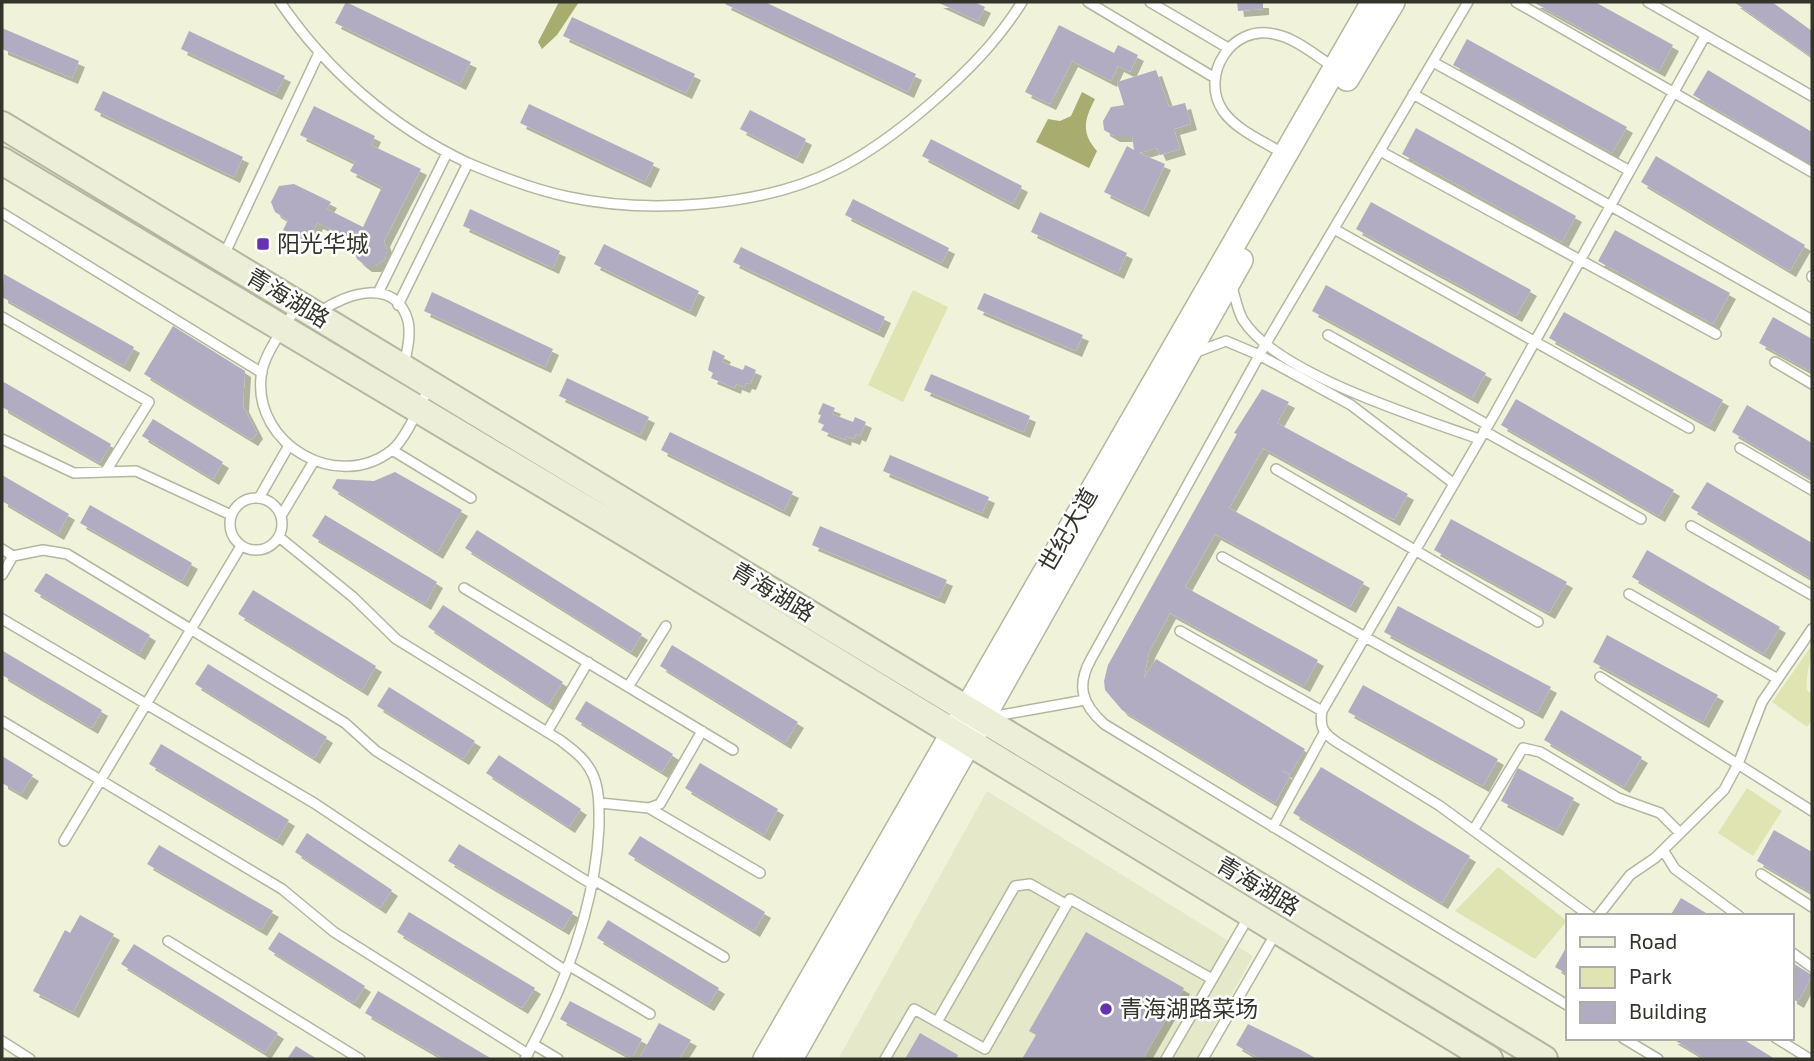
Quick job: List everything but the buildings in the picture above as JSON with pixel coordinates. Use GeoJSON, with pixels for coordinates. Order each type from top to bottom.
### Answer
{"type":"FeatureCollection","features":[{"type":"Feature","properties":{"kind":"main road","name":"青海湖路"},"geometry":{"type":"LineString","coordinates":[[2,125],[1544,1059]]}},
{"type":"Feature","properties":{"kind":"main road","name":"青海湖路"},"geometry":{"type":"LineString","coordinates":[[2,161],[417,409],[1489,1059]]}},
{"type":"Feature","properties":{"kind":"street","name":"世纪大道"},"geometry":{"type":"LineString","coordinates":[[791,1059],[961,738],[1196,306],[1373,2]]}},
{"type":"Feature","properties":{"kind":"street","name":"世纪大道"},"geometry":{"type":"LineString","coordinates":[[974,714],[1393,2]]}},
{"type":"Feature","properties":{"kind":"street","name":"世纪大道"},"geometry":{"type":"LineString","coordinates":[[765,1059],[961,738]]}},
{"type":"Feature","properties":{"kind":"lane"},"geometry":{"type":"LineString","coordinates":[[280,2],[318,54],[346,82],[447,153],[524,186],[584,199],[637,205],[701,204],[773,193],[833,171],[892,136],[950,87],[1001,35],[1022,2]]}},
{"type":"Feature","properties":{"kind":"lane"},"geometry":{"type":"LineString","coordinates":[[1088,2],[1215,78]]}},
{"type":"Feature","properties":{"kind":"lane"},"geometry":{"type":"LineString","coordinates":[[1150,2],[1228,48]]}},
{"type":"Feature","properties":{"kind":"lane"},"geometry":{"type":"LineString","coordinates":[[1468,2],[1259,355],[1083,673],[1081,690],[1090,711],[1104,724],[1566,1003]]}},
{"type":"Feature","properties":{"kind":"lane"},"geometry":{"type":"LineString","coordinates":[[1516,2],[1812,172]]}},
{"type":"Feature","properties":{"kind":"lane"},"geometry":{"type":"LineString","coordinates":[[1648,2],[1812,96]]}},
{"type":"Feature","properties":{"kind":"lane"},"geometry":{"type":"LineString","coordinates":[[1285,155],[1236,123],[1224,111],[1216,95],[1215,78],[1219,62],[1228,48],[1241,38],[1256,33],[1272,33],[1287,38],[1336,68]]}},
{"type":"Feature","properties":{"kind":"lane"},"geometry":{"type":"LineString","coordinates":[[1587,914],[1474,829],[1324,733],[1320,722],[1322,711],[1363,636],[1484,432],[1705,36]]}},
{"type":"Feature","properties":{"kind":"lane"},"geometry":{"type":"LineString","coordinates":[[222,258],[318,54]]}},
{"type":"Feature","properties":{"kind":"lane"},"geometry":{"type":"LineString","coordinates":[[1433,62],[1630,171]]}},
{"type":"Feature","properties":{"kind":"lane"},"geometry":{"type":"LineString","coordinates":[[1413,94],[1812,320]]}},
{"type":"Feature","properties":{"kind":"lane"},"geometry":{"type":"LineString","coordinates":[[1380,151],[1716,334]]}},
{"type":"Feature","properties":{"kind":"lane"},"geometry":{"type":"LineString","coordinates":[[379,293],[447,153]]}},
{"type":"Feature","properties":{"kind":"lane"},"geometry":{"type":"LineString","coordinates":[[398,305],[468,163]]}},
{"type":"Feature","properties":{"kind":"lane"},"geometry":{"type":"LineString","coordinates":[[2,213],[262,373]]}},
{"type":"Feature","properties":{"kind":"lane"},"geometry":{"type":"LineString","coordinates":[[1334,229],[1689,428]]}},
{"type":"Feature","properties":{"kind":"lane"},"geometry":{"type":"LineString","coordinates":[[1230,279],[1242,318],[1265,345],[1354,394],[1484,432]]}},
{"type":"Feature","properties":{"kind":"lane"},"geometry":{"type":"LineString","coordinates":[[404,368],[408,322],[398,305],[371,291],[345,296],[307,310],[284,329],[262,373],[262,396],[268,414],[288,447],[329,466],[351,466],[392,450],[431,385]]}},
{"type":"Feature","properties":{"kind":"lane"},"geometry":{"type":"LineString","coordinates":[[2,317],[149,402],[106,471]]}},
{"type":"Feature","properties":{"kind":"lane"},"geometry":{"type":"LineString","coordinates":[[1328,335],[1484,432],[1642,519]]}},
{"type":"Feature","properties":{"kind":"lane"},"geometry":{"type":"LineString","coordinates":[[1186,356],[1226,341],[1259,355],[1351,405],[1453,483]]}},
{"type":"Feature","properties":{"kind":"lane"},"geometry":{"type":"LineString","coordinates":[[1775,362],[1812,384]]}},
{"type":"Feature","properties":{"kind":"lane"},"geometry":{"type":"LineString","coordinates":[[2,439],[74,473],[136,471],[231,515]]}},
{"type":"Feature","properties":{"kind":"lane"},"geometry":{"type":"LineString","coordinates":[[259,498],[288,447]]}},
{"type":"Feature","properties":{"kind":"lane"},"geometry":{"type":"LineString","coordinates":[[1740,447],[1812,490]]}},
{"type":"Feature","properties":{"kind":"lane"},"geometry":{"type":"LineString","coordinates":[[392,450],[471,498]]}},
{"type":"Feature","properties":{"kind":"lane"},"geometry":{"type":"LineString","coordinates":[[281,516],[274,505],[259,498],[242,502],[231,515],[231,532],[241,546],[258,550],[274,544],[279,537],[281,516],[314,461]]}},
{"type":"Feature","properties":{"kind":"lane"},"geometry":{"type":"LineString","coordinates":[[1276,469],[1538,622]]}},
{"type":"Feature","properties":{"kind":"lane"},"geometry":{"type":"LineString","coordinates":[[1691,526],[1812,595]]}},
{"type":"Feature","properties":{"kind":"lane"},"geometry":{"type":"LineString","coordinates":[[279,537],[353,597],[396,639],[547,732],[582,758],[594,775],[600,803],[593,882],[551,1011],[528,1052]]}},
{"type":"Feature","properties":{"kind":"lane"},"geometry":{"type":"LineString","coordinates":[[64,841],[241,546]]}},
{"type":"Feature","properties":{"kind":"lane"},"geometry":{"type":"LineString","coordinates":[[2,549],[13,556],[43,550],[67,554],[345,723],[376,751],[723,957]]}},
{"type":"Feature","properties":{"kind":"lane"},"geometry":{"type":"LineString","coordinates":[[2,575],[13,556]]}},
{"type":"Feature","properties":{"kind":"lane"},"geometry":{"type":"LineString","coordinates":[[1222,557],[1519,723]]}},
{"type":"Feature","properties":{"kind":"lane"},"geometry":{"type":"LineString","coordinates":[[464,588],[733,750]]}},
{"type":"Feature","properties":{"kind":"lane"},"geometry":{"type":"LineString","coordinates":[[1629,594],[1778,679]]}},
{"type":"Feature","properties":{"kind":"lane"},"geometry":{"type":"LineString","coordinates":[[2,619],[314,803],[567,968],[650,1014]]}},
{"type":"Feature","properties":{"kind":"lane"},"geometry":{"type":"LineString","coordinates":[[628,687],[666,626]]}},
{"type":"Feature","properties":{"kind":"lane"},"geometry":{"type":"LineString","coordinates":[[1600,914],[1630,875],[1663,850],[1724,790],[1738,764],[1762,702],[1812,629]]}},
{"type":"Feature","properties":{"kind":"lane"},"geometry":{"type":"LineString","coordinates":[[1180,631],[1322,711]]}},
{"type":"Feature","properties":{"kind":"lane"},"geometry":{"type":"LineString","coordinates":[[547,732],[588,662]]}},
{"type":"Feature","properties":{"kind":"lane"},"geometry":{"type":"LineString","coordinates":[[1600,677],[1812,811]]}},
{"type":"Feature","properties":{"kind":"lane"},"geometry":{"type":"LineString","coordinates":[[974,714],[1085,700]]}},
{"type":"Feature","properties":{"kind":"lane"},"geometry":{"type":"LineString","coordinates":[[2,721],[282,889],[334,932],[528,1052],[558,1059]]}},
{"type":"Feature","properties":{"kind":"lane"},"geometry":{"type":"LineString","coordinates":[[649,808],[660,804],[702,731]]}},
{"type":"Feature","properties":{"kind":"lane"},"geometry":{"type":"LineString","coordinates":[[1273,827],[1324,733]]}},
{"type":"Feature","properties":{"kind":"lane"},"geometry":{"type":"LineString","coordinates":[[1474,829],[1522,748],[1540,752],[1618,798],[1660,813],[1680,833]]}},
{"type":"Feature","properties":{"kind":"lane"},"geometry":{"type":"LineString","coordinates":[[600,803],[649,808],[760,873]]}},
{"type":"Feature","properties":{"kind":"lane"},"geometry":{"type":"LineString","coordinates":[[1663,850],[1675,869],[1736,914]]}},
{"type":"Feature","properties":{"kind":"lane"},"geometry":{"type":"LineString","coordinates":[[1761,874],[1812,907]]}},
{"type":"Feature","properties":{"kind":"lane"},"geometry":{"type":"LineString","coordinates":[[937,1023],[1015,886],[1030,884],[1067,905]]}},
{"type":"Feature","properties":{"kind":"lane"},"geometry":{"type":"LineString","coordinates":[[885,1059],[914,1009],[985,1049],[1070,899],[1212,979]]}},
{"type":"Feature","properties":{"kind":"lane"},"geometry":{"type":"LineString","coordinates":[[1166,1059],[1251,914]]}},
{"type":"Feature","properties":{"kind":"lane"},"geometry":{"type":"LineString","coordinates":[[1203,1059],[1278,930]]}},
{"type":"Feature","properties":{"kind":"lane"},"geometry":{"type":"LineString","coordinates":[[168,941],[360,1059]]}},
{"type":"Feature","properties":{"kind":"lane"},"geometry":{"type":"LineString","coordinates":[[1793,953],[1812,967]]}},
{"type":"Feature","properties":{"kind":"lane"},"geometry":{"type":"LineString","coordinates":[[1626,1040],[1658,1059]]}},
{"type":"Feature","properties":{"kind":"lane"},"geometry":{"type":"LineString","coordinates":[[1779,1040],[1810,1059]]}},
{"type":"Feature","properties":{"kind":"lane"},"geometry":{"type":"LineString","coordinates":[[2,1041],[30,1059]]}},
{"type":"Feature","properties":{"kind":"shaded area"},"geometry":{"type":"Polygon","coordinates":[[[559,2],[579,2],[557,35],[542,49],[538,42],[559,2]]]}},
{"type":"Feature","properties":{"kind":"shaded area"},"geometry":{"type":"Polygon","coordinates":[[[1082,92],[1095,99],[1088,113],[1086,126],[1088,138],[1097,151],[1089,168],[1036,142],[1048,119],[1060,121],[1071,116],[1082,92]]]}},
{"type":"Feature","properties":{"kind":"shaded area"},"geometry":{"type":"Polygon","coordinates":[[[987,791],[1253,956],[1196,1059],[838,1059],[987,791]]]}},
{"type":"Feature","properties":{"kind":"green space"},"geometry":{"type":"Polygon","coordinates":[[[913,290],[948,307],[903,402],[868,385],[913,290]]]}},
{"type":"Feature","properties":{"kind":"green space"},"geometry":{"type":"Polygon","coordinates":[[[1812,645],[1807,690],[1812,694],[1812,720],[1807,727],[1772,702],[1812,645]]]}},
{"type":"Feature","properties":{"kind":"green space"},"geometry":{"type":"Polygon","coordinates":[[[1747,788],[1782,811],[1753,856],[1718,833],[1747,788]]]}},
{"type":"Feature","properties":{"kind":"green space"},"geometry":{"type":"Polygon","coordinates":[[[1498,867],[1566,922],[1535,959],[1455,911],[1498,867]]]}},
{"type":"Feature","properties":{"kind":"place","name":"阳光华城"},"geometry":{"type":"Point","coordinates":[263,244]}},
{"type":"Feature","properties":{"kind":"place","name":"青海湖路菜场"},"geometry":{"type":"Point","coordinates":[1106,1009]}}]}
